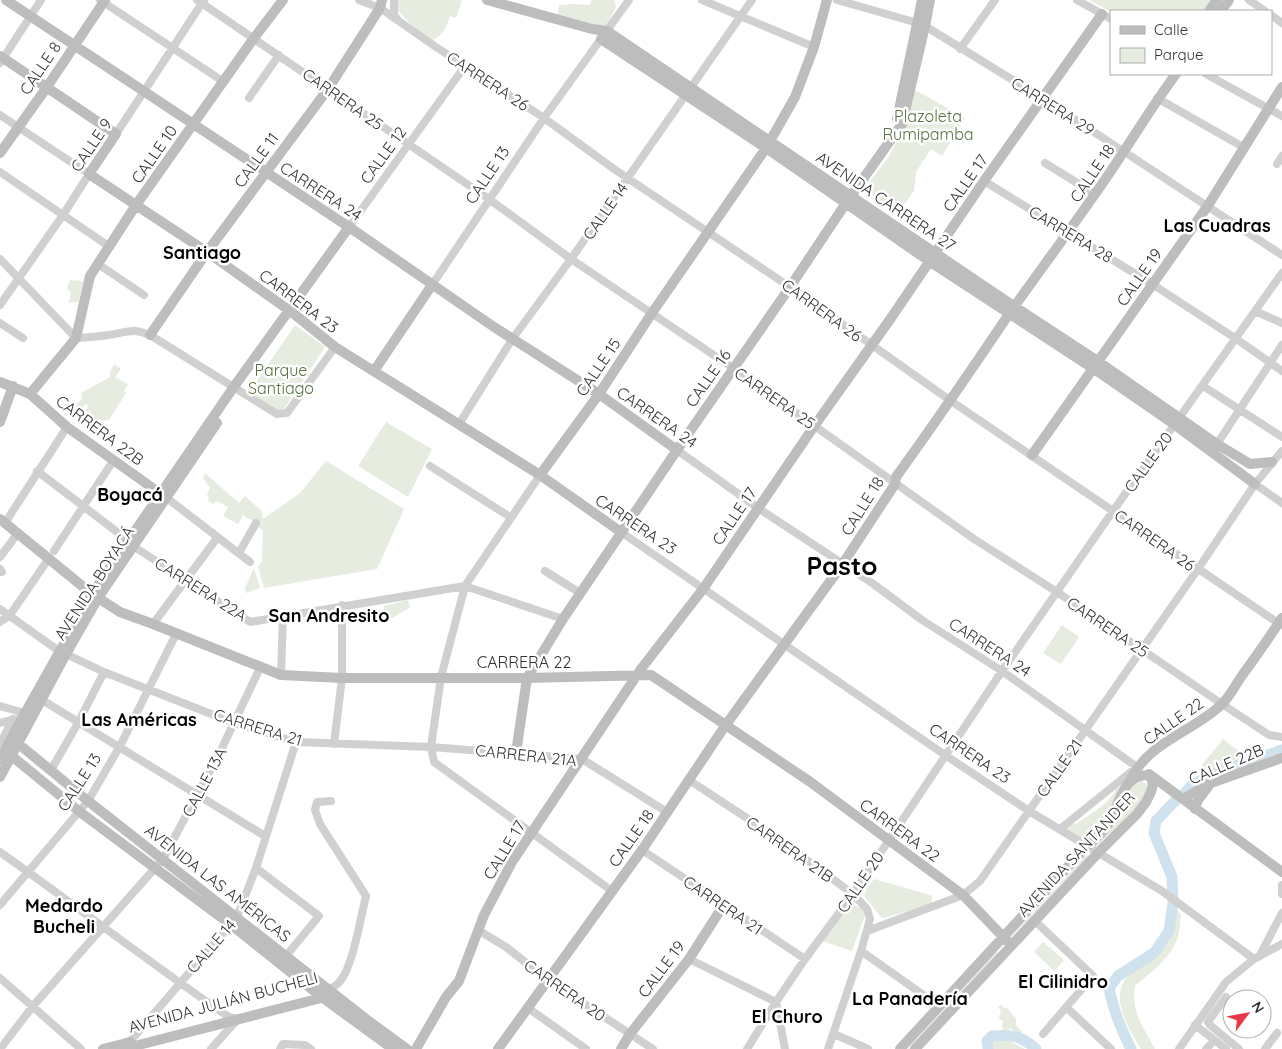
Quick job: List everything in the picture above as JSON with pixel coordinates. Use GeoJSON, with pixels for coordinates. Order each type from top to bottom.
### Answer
{"type":"FeatureCollection","features":[{"type":"Feature","properties":{"kind":"street","name":"CARRERA 24"},"geometry":{"type":"LineString","coordinates":[[6,0],[146,91],[193,125],[349,227],[432,285],[599,394],[758,508],[872,583],[922,620],[1002,671],[1150,775],[1282,872]]}},
{"type":"Feature","properties":{"kind":"street"},"geometry":{"type":"LineString","coordinates":[[41,0],[1,59],[47,87],[116,134]]}},
{"type":"Feature","properties":{"kind":"street","name":"CALLE 10"},"geometry":{"type":"LineString","coordinates":[[30,394],[76,338],[90,276],[136,206],[254,38],[283,0]]}},
{"type":"Feature","properties":{"kind":"street","name":"CARRERA 26"},"geometry":{"type":"LineString","coordinates":[[359,0],[381,4],[400,23],[544,118],[628,178],[790,287],[871,345],[1198,569],[1281,622]]}},
{"type":"Feature","properties":{"kind":"street"},"geometry":{"type":"LineString","coordinates":[[394,0],[394,15],[400,23]]}},
{"type":"Feature","properties":{"kind":"street","name":"AVENIDA CARRERA 27"},"geometry":{"type":"LineString","coordinates":[[489,0],[592,29],[604,35],[768,144],[932,257],[1096,365],[1177,421],[1254,484],[1282,503]]}},
{"type":"Feature","properties":{"kind":"street","name":"CALLE 13"},"geometry":{"type":"LineString","coordinates":[[374,371],[544,118],[629,0]]}},
{"type":"Feature","properties":{"kind":"street"},"geometry":{"type":"LineString","coordinates":[[702,0],[814,47]]}},
{"type":"Feature","properties":{"kind":"street","name":"CALLE 14"},"geometry":{"type":"LineString","coordinates":[[459,424],[513,338],[571,259],[752,0]]}},
{"type":"Feature","properties":{"kind":"street","name":"CALLE 15"},"geometry":{"type":"LineString","coordinates":[[532,833],[434,762],[431,747],[441,677],[465,586],[510,517],[599,394],[768,144],[795,97],[814,47],[827,0]]}},
{"type":"Feature","properties":{"kind":"street","name":"CARRERA 29"},"geometry":{"type":"LineString","coordinates":[[838,0],[922,24],[1042,98],[1282,255]]}},
{"type":"Feature","properties":{"kind":"street","name":"CALLE 16"},"geometry":{"type":"LineString","coordinates":[[922,0],[922,24]]}},
{"type":"Feature","properties":{"kind":"street","name":"CALLE 16"},"geometry":{"type":"LineString","coordinates":[[516,753],[527,678],[563,618],[894,135],[922,24],[930,0]]}},
{"type":"Feature","properties":{"kind":"street"},"geometry":{"type":"LineString","coordinates":[[960,49],[995,0]]}},
{"type":"Feature","properties":{"kind":"street"},"geometry":{"type":"LineString","coordinates":[[1078,0],[1106,17]]}},
{"type":"Feature","properties":{"kind":"street"},"geometry":{"type":"LineString","coordinates":[[1249,0],[1264,10]]}},
{"type":"Feature","properties":{"kind":"street"},"geometry":{"type":"LineString","coordinates":[[103,1],[224,82]]}},
{"type":"Feature","properties":{"kind":"street","name":"CALLE 8"},"geometry":{"type":"LineString","coordinates":[[0,153],[47,87],[103,1]]}},
{"type":"Feature","properties":{"kind":"street","name":"CARRERA 25"},"geometry":{"type":"LineString","coordinates":[[201,1],[489,199],[571,259],[815,425],[974,539],[1057,592],[1222,704],[1269,734],[1282,737]]}},
{"type":"Feature","properties":{"kind":"street","name":"CALLE 9"},"geometry":{"type":"LineString","coordinates":[[0,304],[63,215],[146,91],[201,1]]}},
{"type":"Feature","properties":{"kind":"street","name":"CALLE 11"},"geometry":{"type":"LineString","coordinates":[[150,335],[207,252],[328,89],[381,4]]}},
{"type":"Feature","properties":{"kind":"street","name":"CALLE 17"},"geometry":{"type":"LineString","coordinates":[[416,1049],[446,997],[459,981],[484,914],[512,862],[636,676],[703,589],[1042,98],[1106,17]]}},
{"type":"Feature","properties":{"kind":"street"},"geometry":{"type":"LineString","coordinates":[[249,98],[279,55]]}},
{"type":"Feature","properties":{"kind":"street","name":"CALLE 12"},"geometry":{"type":"LineString","coordinates":[[291,311],[465,66]]}},
{"type":"Feature","properties":{"kind":"street","name":"CALLE 18"},"geometry":{"type":"LineString","coordinates":[[498,1049],[642,850],[725,726],[842,565],[895,484],[896,477],[1125,152],[1158,98],[1175,75]]}},
{"type":"Feature","properties":{"kind":"street"},"geometry":{"type":"LineString","coordinates":[[1208,75],[1282,116]]}},
{"type":"Feature","properties":{"kind":"street","name":"CALLE 19"},"geometry":{"type":"LineString","coordinates":[[1032,455],[1207,206],[1243,146],[1282,87]]}},
{"type":"Feature","properties":{"kind":"street"},"geometry":{"type":"LineString","coordinates":[[1158,98],[1243,146]]}},
{"type":"Feature","properties":{"kind":"street","name":"CARRERA 23"},"geometry":{"type":"LineString","coordinates":[[0,115],[207,252],[291,311],[335,347],[540,475],[945,755],[1029,811],[1162,891],[1257,957]]}},
{"type":"Feature","properties":{"kind":"street"},"geometry":{"type":"LineString","coordinates":[[1277,164],[1282,156]]}},
{"type":"Feature","properties":{"kind":"street"},"geometry":{"type":"LineString","coordinates":[[1045,163],[1095,194]]}},
{"type":"Feature","properties":{"kind":"street"},"geometry":{"type":"LineString","coordinates":[[0,172],[110,247]]}},
{"type":"Feature","properties":{"kind":"street","name":"CARRERA 28"},"geometry":{"type":"LineString","coordinates":[[984,181],[1152,284],[1282,371]]}},
{"type":"Feature","properties":{"kind":"street"},"geometry":{"type":"LineString","coordinates":[[0,259],[76,338],[109,335],[132,330],[150,335],[277,414],[287,413],[335,347]]}},
{"type":"Feature","properties":{"kind":"street"},"geometry":{"type":"LineString","coordinates":[[98,264],[144,295]]}},
{"type":"Feature","properties":{"kind":"street","name":"CALLE 20"},"geometry":{"type":"LineString","coordinates":[[747,1049],[805,959],[853,894],[1002,671],[1282,273]]}},
{"type":"Feature","properties":{"kind":"street","name":"AVENIDA BOYACÁ"},"geometry":{"type":"LineString","coordinates":[[15,741],[20,717],[62,653],[95,596],[291,311]]}},
{"type":"Feature","properties":{"kind":"street"},"geometry":{"type":"LineString","coordinates":[[1255,311],[1282,323]]}},
{"type":"Feature","properties":{"kind":"street"},"geometry":{"type":"LineString","coordinates":[[0,323],[23,338]]}},
{"type":"Feature","properties":{"kind":"street"},"geometry":{"type":"LineString","coordinates":[[1217,444],[1282,345]]}},
{"type":"Feature","properties":{"kind":"street","name":"CARRERA 22B"},"geometry":{"type":"LineString","coordinates":[[0,382],[30,394],[68,427],[164,496],[250,562]]}},
{"type":"Feature","properties":{"kind":"street"},"geometry":{"type":"LineString","coordinates":[[0,422],[13,386]]}},
{"type":"Feature","properties":{"kind":"street"},"geometry":{"type":"LineString","coordinates":[[1203,386],[1282,437]]}},
{"type":"Feature","properties":{"kind":"street","name":"AVENIDA CARRERA 27"},"geometry":{"type":"LineString","coordinates":[[1177,421],[1250,464]]}},
{"type":"Feature","properties":{"kind":"street"},"geometry":{"type":"LineString","coordinates":[[2,521],[68,427]]}},
{"type":"Feature","properties":{"kind":"street","name":"CALLE 21"},"geometry":{"type":"LineString","coordinates":[[866,931],[963,895],[980,881],[1198,569],[1254,484],[1282,451]]}},
{"type":"Feature","properties":{"kind":"street"},"geometry":{"type":"LineString","coordinates":[[0,622],[10,615],[113,461]]}},
{"type":"Feature","properties":{"kind":"street"},"geometry":{"type":"LineString","coordinates":[[1254,484],[1256,473],[1250,464],[1272,462]]}},
{"type":"Feature","properties":{"kind":"street"},"geometry":{"type":"LineString","coordinates":[[430,466],[510,517]]}},
{"type":"Feature","properties":{"kind":"street","name":"CARRERA 22A"},"geometry":{"type":"LineString","coordinates":[[37,471],[131,544],[250,622],[282,615],[465,586],[563,618]]}},
{"type":"Feature","properties":{"kind":"street","name":"CARRERA 22"},"geometry":{"type":"LineString","coordinates":[[2,521],[52,554],[95,596],[120,612],[281,675],[342,678],[527,678],[651,675],[809,782],[963,895],[1012,945]]}},
{"type":"Feature","properties":{"kind":"street"},"geometry":{"type":"LineString","coordinates":[[238,554],[256,523]]}},
{"type":"Feature","properties":{"kind":"street"},"geometry":{"type":"LineString","coordinates":[[0,557],[18,533]]}},
{"type":"Feature","properties":{"kind":"street"},"geometry":{"type":"LineString","coordinates":[[153,624],[217,538]]}},
{"type":"Feature","properties":{"kind":"street"},"geometry":{"type":"LineString","coordinates":[[545,571],[580,593]]}},
{"type":"Feature","properties":{"kind":"street"},"geometry":{"type":"LineString","coordinates":[[334,744],[342,678],[342,605]]}},
{"type":"Feature","properties":{"kind":"street","name":"CARRERA 21"},"geometry":{"type":"LineString","coordinates":[[0,609],[62,653],[148,690],[234,723],[296,742],[431,747]]}},
{"type":"Feature","properties":{"kind":"street"},"geometry":{"type":"LineString","coordinates":[[281,675],[282,615]]}},
{"type":"Feature","properties":{"kind":"street","name":"CALLE 22"},"geometry":{"type":"LineString","coordinates":[[1060,829],[1168,740],[1222,704],[1281,622]]}},
{"type":"Feature","properties":{"kind":"street","name":"CALLE 13"},"geometry":{"type":"LineString","coordinates":[[0,905],[88,801],[120,746],[176,634]]}},
{"type":"Feature","properties":{"kind":"street","name":"AVENIDA BOYACÁ"},"geometry":{"type":"LineString","coordinates":[[0,777],[4,753],[15,741],[42,700],[62,653]]}},
{"type":"Feature","properties":{"kind":"street","name":"CALLE 13A"},"geometry":{"type":"LineString","coordinates":[[0,1049],[33,1006],[159,863],[198,794],[260,668]]}},
{"type":"Feature","properties":{"kind":"street"},"geometry":{"type":"LineString","coordinates":[[51,770],[104,672]]}},
{"type":"Feature","properties":{"kind":"street"},"geometry":{"type":"LineString","coordinates":[[42,700],[265,836]]}},
{"type":"Feature","properties":{"kind":"street"},"geometry":{"type":"LineString","coordinates":[[0,706],[20,717]]}},
{"type":"Feature","properties":{"kind":"street"},"geometry":{"type":"LineString","coordinates":[[0,723],[20,717]]}},
{"type":"Feature","properties":{"kind":"street"},"geometry":{"type":"LineString","coordinates":[[4,753],[20,717]]}},
{"type":"Feature","properties":{"kind":"street","name":"AVENIDA LAS AMÉRICAS"},"geometry":{"type":"LineString","coordinates":[[15,741],[159,863],[328,992],[407,1049]]}},
{"type":"Feature","properties":{"kind":"street","name":"CALLE 14"},"geometry":{"type":"LineString","coordinates":[[125,1047],[233,920],[256,868],[296,742]]}},
{"type":"Feature","properties":{"kind":"street","name":"CARRERA 21A"},"geometry":{"type":"LineString","coordinates":[[431,747],[582,759],[667,812]]}},
{"type":"Feature","properties":{"kind":"street","name":"AVENIDA LAS AMÉRICAS"},"geometry":{"type":"LineString","coordinates":[[4,753],[80,812],[159,863]]}},
{"type":"Feature","properties":{"kind":"street","name":"CALLE 22B"},"geometry":{"type":"LineString","coordinates":[[1182,798],[1211,783],[1282,758]]}},
{"type":"Feature","properties":{"kind":"street"},"geometry":{"type":"LineString","coordinates":[[1131,779],[1137,767]]}},
{"type":"Feature","properties":{"kind":"street","name":"AVENIDA SANTANDER"},"geometry":{"type":"LineString","coordinates":[[900,1049],[1103,831],[1110,822],[1120,795],[1131,779],[1137,776],[1150,775],[1153,784],[1146,802],[1137,814],[1098,852],[915,1049]]}},
{"type":"Feature","properties":{"kind":"street","name":"CARRERA 21B"},"geometry":{"type":"LineString","coordinates":[[689,780],[774,836],[853,894],[868,909],[870,919],[866,931]]}},
{"type":"Feature","properties":{"kind":"street"},"geometry":{"type":"LineString","coordinates":[[1195,809],[1198,800],[1211,783]]}},
{"type":"Feature","properties":{"kind":"street"},"geometry":{"type":"LineString","coordinates":[[1146,802],[1160,788],[1169,789]]}},
{"type":"Feature","properties":{"kind":"street"},"geometry":{"type":"LineString","coordinates":[[328,992],[343,978],[353,953],[366,896],[320,824],[315,810],[317,802],[331,801]]}},
{"type":"Feature","properties":{"kind":"street"},"geometry":{"type":"LineString","coordinates":[[532,833],[612,891]]}},
{"type":"Feature","properties":{"kind":"street","name":"CARRERA 21"},"geometry":{"type":"LineString","coordinates":[[642,850],[723,906],[805,959]]}},
{"type":"Feature","properties":{"kind":"street"},"geometry":{"type":"LineString","coordinates":[[0,852],[179,983],[233,1018],[211,1049]]}},
{"type":"Feature","properties":{"kind":"street"},"geometry":{"type":"LineString","coordinates":[[256,868],[319,916],[286,956]]}},
{"type":"Feature","properties":{"kind":"street"},"geometry":{"type":"LineString","coordinates":[[1282,885],[1282,894]]}},
{"type":"Feature","properties":{"kind":"street","name":"CALLE 19"},"geometry":{"type":"LineString","coordinates":[[621,1049],[630,1034],[689,959],[723,906]]}},
{"type":"Feature","properties":{"kind":"street"},"geometry":{"type":"LineString","coordinates":[[1257,957],[1282,913]]}},
{"type":"Feature","properties":{"kind":"street","name":"AVENIDA LAS AMÉRICAS"},"geometry":{"type":"LineString","coordinates":[[233,920],[286,956],[393,1049]]}},
{"type":"Feature","properties":{"kind":"street"},"geometry":{"type":"LineString","coordinates":[[1034,920],[1094,976],[1043,1034]]}},
{"type":"Feature","properties":{"kind":"street","name":"CARRERA 20"},"geometry":{"type":"LineString","coordinates":[[478,930],[506,947],[548,980],[653,1049]]}},
{"type":"Feature","properties":{"kind":"street"},"geometry":{"type":"LineString","coordinates":[[828,1049],[866,931]]}},
{"type":"Feature","properties":{"kind":"street"},"geometry":{"type":"LineString","coordinates":[[1178,1049],[1226,982],[1257,957],[1282,944]]}},
{"type":"Feature","properties":{"kind":"street"},"geometry":{"type":"LineString","coordinates":[[861,951],[939,1006]]}},
{"type":"Feature","properties":{"kind":"street"},"geometry":{"type":"LineString","coordinates":[[689,959],[776,1002],[785,1049]]}},
{"type":"Feature","properties":{"kind":"street"},"geometry":{"type":"LineString","coordinates":[[0,978],[81,1049]]}},
{"type":"Feature","properties":{"kind":"street","name":"AVENIDA JULIÁN BUCHELI"},"geometry":{"type":"LineString","coordinates":[[104,1049],[125,1047],[328,992]]}},
{"type":"Feature","properties":{"kind":"street"},"geometry":{"type":"LineString","coordinates":[[1222,1003],[1208,1022],[1222,1035]]}},
{"type":"Feature","properties":{"kind":"street"},"geometry":{"type":"LineString","coordinates":[[1066,1007],[1111,1049]]}},
{"type":"Feature","properties":{"kind":"street"},"geometry":{"type":"LineString","coordinates":[[528,1008],[586,1049]]}},
{"type":"Feature","properties":{"kind":"street"},"geometry":{"type":"LineString","coordinates":[[1195,1025],[1226,1049]]}},
{"type":"Feature","properties":{"kind":"street"},"geometry":{"type":"LineString","coordinates":[[1265,1049],[1277,1033]]}},
{"type":"Feature","properties":{"kind":"street"},"geometry":{"type":"LineString","coordinates":[[834,1034],[868,1049]]}},
{"type":"Feature","properties":{"kind":"street"},"geometry":{"type":"LineString","coordinates":[[1227,1039],[1239,1049]]}},
{"type":"Feature","properties":{"kind":"street"},"geometry":{"type":"LineString","coordinates":[[282,1046],[305,1045],[311,1049]]}},
{"type":"Feature","properties":{"kind":"green space"},"geometry":{"type":"Polygon","coordinates":[[[398,0],[462,0],[456,18],[450,16],[442,33],[433,40],[414,27],[397,10],[398,0]]]}},
{"type":"Feature","properties":{"kind":"green space"},"geometry":{"type":"Polygon","coordinates":[[[592,0],[614,0],[616,7],[606,27],[588,26],[558,16],[559,5],[589,5],[592,0]]]}},
{"type":"Feature","properties":{"kind":"green space"},"geometry":{"type":"Polygon","coordinates":[[[1089,0],[1214,0],[1207,10],[1110,11],[1089,0]]]}},
{"type":"Feature","properties":{"kind":"green space","name":"Plazoleta Rumipamba"},"geometry":{"type":"Polygon","coordinates":[[[915,90],[965,118],[942,156],[931,149],[916,172],[914,191],[898,213],[864,189],[888,158],[897,141],[915,90]]]}},
{"type":"Feature","properties":{"kind":"green space"},"geometry":{"type":"Polygon","coordinates":[[[70,280],[83,281],[79,302],[69,303],[71,292],[67,288],[70,280]]]}},
{"type":"Feature","properties":{"kind":"green space","name":"Parque Santiago"},"geometry":{"type":"Polygon","coordinates":[[[295,325],[325,347],[284,409],[278,410],[249,392],[295,325]]]}},
{"type":"Feature","properties":{"kind":"green space"},"geometry":{"type":"Polygon","coordinates":[[[114,364],[121,369],[115,377],[128,384],[124,391],[126,393],[109,420],[97,419],[93,423],[89,420],[93,417],[90,411],[85,416],[84,413],[88,407],[86,404],[80,409],[75,405],[82,399],[81,393],[110,377],[114,364]]]}},
{"type":"Feature","properties":{"kind":"green space"},"geometry":{"type":"Polygon","coordinates":[[[386,422],[432,449],[408,497],[358,466],[386,422]]]}},
{"type":"Feature","properties":{"kind":"green space"},"geometry":{"type":"Polygon","coordinates":[[[326,461],[404,509],[377,569],[264,588],[258,567],[262,561],[263,530],[243,515],[238,524],[223,516],[228,507],[217,501],[213,504],[208,501],[207,494],[210,488],[203,478],[205,473],[239,503],[245,496],[262,511],[263,519],[300,493],[326,461]]]}},
{"type":"Feature","properties":{"kind":"green space"},"geometry":{"type":"Polygon","coordinates":[[[254,568],[260,588],[246,593],[245,588],[254,568]]]}},
{"type":"Feature","properties":{"kind":"green space"},"geometry":{"type":"Polygon","coordinates":[[[408,600],[410,608],[391,619],[384,620],[384,606],[408,600]]]}},
{"type":"Feature","properties":{"kind":"green space"},"geometry":{"type":"Polygon","coordinates":[[[1062,625],[1079,637],[1061,664],[1043,653],[1062,625]]]}},
{"type":"Feature","properties":{"kind":"green space"},"geometry":{"type":"Polygon","coordinates":[[[1223,739],[1240,752],[1245,749],[1257,753],[1220,768],[1194,775],[1223,739]]]}},
{"type":"Feature","properties":{"kind":"green space"},"geometry":{"type":"Polygon","coordinates":[[[1139,780],[1147,784],[1148,790],[1140,803],[1098,849],[1091,846],[1129,786],[1139,780]]]}},
{"type":"Feature","properties":{"kind":"green space"},"geometry":{"type":"Polygon","coordinates":[[[1120,784],[1107,820],[1087,844],[1063,830],[1071,823],[1076,824],[1103,805],[1120,784]]]}},
{"type":"Feature","properties":{"kind":"green space"},"geometry":{"type":"Polygon","coordinates":[[[1087,854],[1088,857],[1013,938],[1010,938],[1087,854]]]}},
{"type":"Feature","properties":{"kind":"green space"},"geometry":{"type":"Polygon","coordinates":[[[874,879],[930,895],[932,896],[932,901],[928,906],[884,918],[881,917],[864,896],[874,879]]]}},
{"type":"Feature","properties":{"kind":"green space"},"geometry":{"type":"Polygon","coordinates":[[[854,905],[862,908],[865,915],[852,951],[822,941],[849,906],[854,905]]]}},
{"type":"Feature","properties":{"kind":"green space"},"geometry":{"type":"Polygon","coordinates":[[[1175,909],[1181,914],[1179,932],[1173,949],[1152,972],[1135,986],[1136,1012],[1155,1049],[1141,1049],[1130,1031],[1122,1011],[1121,990],[1124,981],[1132,972],[1154,957],[1169,941],[1173,933],[1175,909]]]}},
{"type":"Feature","properties":{"kind":"green space"},"geometry":{"type":"Polygon","coordinates":[[[1043,942],[1064,960],[1054,971],[1034,952],[1043,942]]]}},
{"type":"Feature","properties":{"kind":"green space"},"geometry":{"type":"Polygon","coordinates":[[[996,951],[998,953],[908,1049],[996,951]]]}},
{"type":"Feature","properties":{"kind":"green space"},"geometry":{"type":"Polygon","coordinates":[[[651,969],[663,979],[652,992],[649,990],[651,969]]]}},
{"type":"Feature","properties":{"kind":"green space"},"geometry":{"type":"Polygon","coordinates":[[[1002,1004],[1003,1008],[1007,1008],[1016,1018],[1016,1025],[1022,1032],[1020,1035],[1010,1028],[1008,1031],[1004,1031],[1002,1027],[1003,1021],[999,1018],[1001,1011],[998,1007],[1002,1004]]]}},
{"type":"Feature","properties":{"kind":"green space"},"geometry":{"type":"Polygon","coordinates":[[[997,1039],[1005,1039],[1025,1049],[992,1049],[990,1044],[997,1039]]]}},
{"type":"Feature","properties":{"kind":"waterway"},"geometry":{"type":"LineString","coordinates":[[1185,793],[1191,786],[1208,776],[1282,750]]}},
{"type":"Feature","properties":{"kind":"waterway"},"geometry":{"type":"LineString","coordinates":[[1131,1049],[1118,1019],[1109,988],[1118,976],[1154,953],[1169,931],[1173,903],[1172,877],[1154,833],[1156,821],[1175,801]]}},
{"type":"Feature","properties":{"kind":"waterway"},"geometry":{"type":"LineString","coordinates":[[988,1049],[987,1041],[992,1036],[1005,1035],[1026,1041],[1036,1049]]}},
{"type":"Feature","properties":{"kind":"district","name":"Las Cuadras"},"geometry":{"type":"Point","coordinates":[1217,225]}},
{"type":"Feature","properties":{"kind":"district","name":"Santiago"},"geometry":{"type":"Point","coordinates":[202,252]}},
{"type":"Feature","properties":{"kind":"district","name":"Boyacá"},"geometry":{"type":"Point","coordinates":[130,494]}},
{"type":"Feature","properties":{"kind":"district","name":"Pasto"},"geometry":{"type":"Point","coordinates":[842,565]}},
{"type":"Feature","properties":{"kind":"district","name":"San Andresito"},"geometry":{"type":"Point","coordinates":[329,615]}},
{"type":"Feature","properties":{"kind":"district","name":"Las Américas"},"geometry":{"type":"Point","coordinates":[139,719]}},
{"type":"Feature","properties":{"kind":"district","name":"Medardo Bucheli"},"geometry":{"type":"Point","coordinates":[64,915]}},
{"type":"Feature","properties":{"kind":"district","name":"El Cilinidro"},"geometry":{"type":"Point","coordinates":[1063,981]}},
{"type":"Feature","properties":{"kind":"district","name":"La Panadería"},"geometry":{"type":"Point","coordinates":[910,998]}},
{"type":"Feature","properties":{"kind":"district","name":"El Churo"},"geometry":{"type":"Point","coordinates":[787,1016]}}]}
